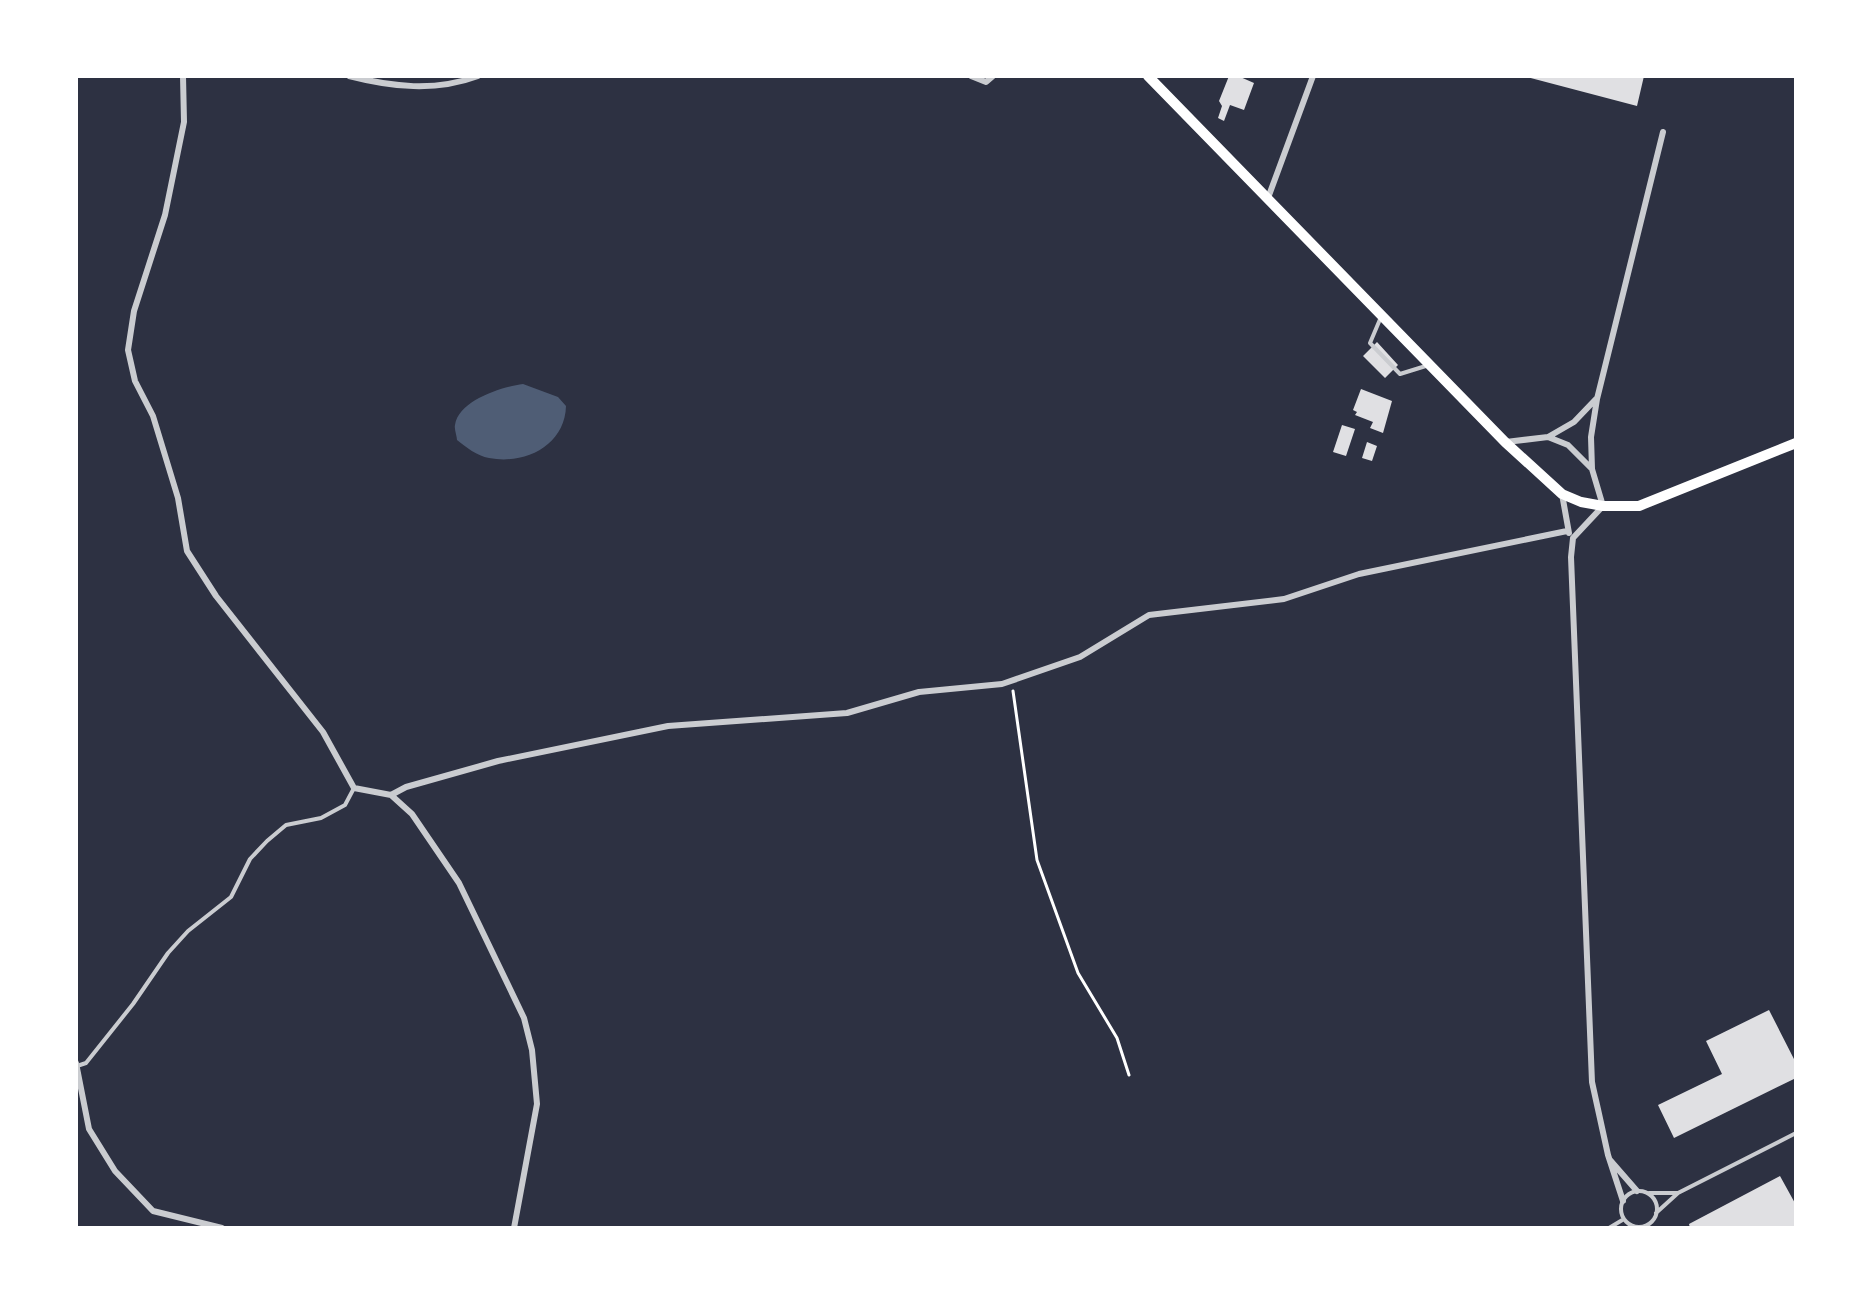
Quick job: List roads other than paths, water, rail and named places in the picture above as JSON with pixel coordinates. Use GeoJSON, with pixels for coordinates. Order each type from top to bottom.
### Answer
{"type":"FeatureCollection","features":[{"type":"Feature","properties":{"kind":"main road"},"geometry":{"type":"LineString","coordinates":[[1148,76],[1505,442],[1562,494],[1581,502],[1603,506],[1639,506],[1796,443]]}},
{"type":"Feature","properties":{"kind":"street"},"geometry":{"type":"LineString","coordinates":[[183,76],[183,122],[165,215],[134,311],[128,350],[135,381],[153,416],[178,498],[187,551],[216,596],[323,732],[354,788],[391,795],[412,814],[459,883],[524,1018],[532,1050],[537,1104],[514,1227]]}},
{"type":"Feature","properties":{"kind":"street"},"geometry":{"type":"LineString","coordinates":[[349,76],[385,86],[430,86],[458,84],[478,76]]}},
{"type":"Feature","properties":{"kind":"street"},"geometry":{"type":"LineString","coordinates":[[971,76],[986,82],[993,76]]}},
{"type":"Feature","properties":{"kind":"street"},"geometry":{"type":"LineString","coordinates":[[1268,198],[1313,76]]}},
{"type":"Feature","properties":{"kind":"street"},"geometry":{"type":"LineString","coordinates":[[1623,1201],[1610,1160],[1592,1082],[1571,557],[1573,538],[1603,506],[1592,469],[1592,437],[1597,399],[1663,132]]}},
{"type":"Feature","properties":{"kind":"street"},"geometry":{"type":"LineString","coordinates":[[1505,442],[1548,437],[1574,422],[1597,399]]}},
{"type":"Feature","properties":{"kind":"street"},"geometry":{"type":"LineString","coordinates":[[1548,437],[1568,445],[1592,469]]}},
{"type":"Feature","properties":{"kind":"street"},"geometry":{"type":"LineString","coordinates":[[1562,494],[1567,531],[1573,538]]}},
{"type":"Feature","properties":{"kind":"street"},"geometry":{"type":"LineString","coordinates":[[391,795],[406,787],[498,762],[668,726],[847,713],[918,693],[1002,684],[1080,657],[1149,615],[1284,599],[1359,574],[1567,531]]}},
{"type":"Feature","properties":{"kind":"street"},"geometry":{"type":"LineString","coordinates":[[77,1064],[89,1129],[115,1171],[153,1211],[222,1227]]}},
{"type":"Feature","properties":{"kind":"street"},"geometry":{"type":"LineString","coordinates":[[1610,1160],[1637,1191]]}},
{"type":"Feature","properties":{"kind":"lane"},"geometry":{"type":"LineString","coordinates":[[1382,314],[1370,343],[1400,374],[1431,365]]}},
{"type":"Feature","properties":{"kind":"lane"},"geometry":{"type":"LineString","coordinates":[[77,1064],[86,1063],[100,1046],[168,953],[188,932],[231,897],[250,859],[267,842],[286,825],[321,818],[345,805],[354,788]]}},
{"type":"Feature","properties":{"kind":"lane"},"geometry":{"type":"LineString","coordinates":[[1656,1213],[1678,1193],[1796,1133]]}},
{"type":"Feature","properties":{"kind":"lane"},"geometry":{"type":"LineString","coordinates":[[1653,1220],[1644,1226],[1636,1227],[1624,1219],[1621,1213],[1623,1201],[1631,1192],[1637,1191],[1678,1193]]}},
{"type":"Feature","properties":{"kind":"lane"},"geometry":{"type":"LineString","coordinates":[[1648,1193],[1656,1202],[1653,1227]]}},
{"type":"Feature","properties":{"kind":"lane"},"geometry":{"type":"LineString","coordinates":[[1609,1227],[1624,1219]]}},
{"type":"Feature","properties":{"kind":"water"},"geometry":{"type":"Polygon","coordinates":[[[523,384],[558,397],[566,406],[559,432],[551,441],[529,455],[503,459],[480,455],[457,440],[455,425],[464,408],[483,396],[523,384]]]}}]}
